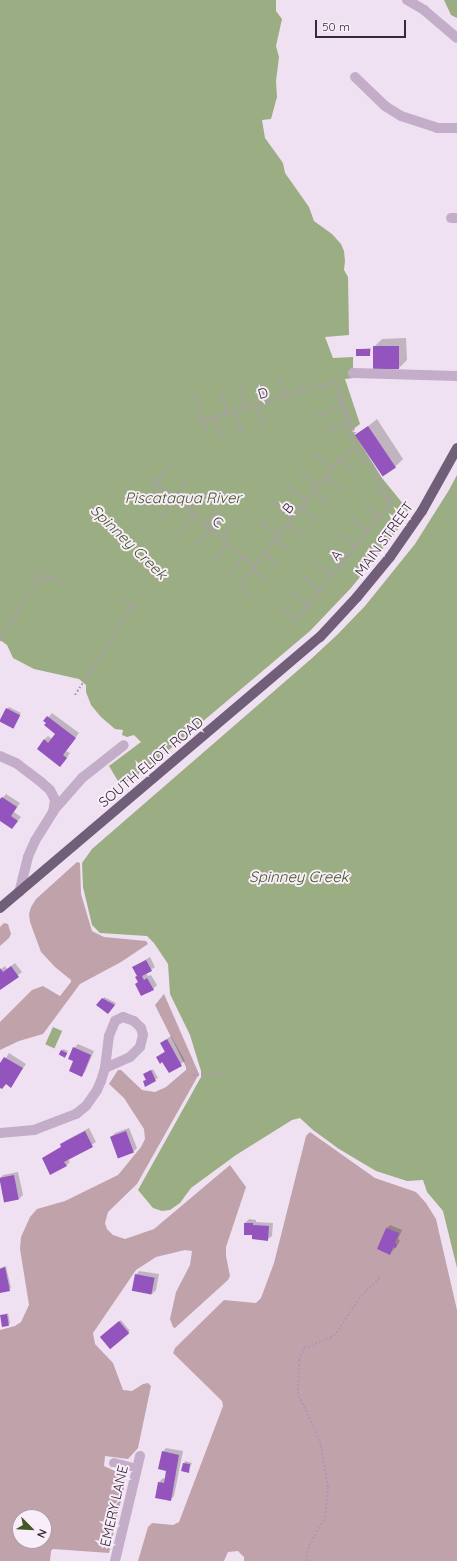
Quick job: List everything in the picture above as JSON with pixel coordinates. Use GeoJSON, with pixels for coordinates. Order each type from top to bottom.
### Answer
{"type":"FeatureCollection","features":[{"type":"Feature","properties":{"kind":"main road","name":"MAIN STREET"},"geometry":{"type":"LineString","coordinates":[[320,637],[358,597],[395,551],[422,511],[457,448]]}},
{"type":"Feature","properties":{"kind":"main road","name":"SOUTH ELIOT ROAD"},"geometry":{"type":"LineString","coordinates":[[0,908],[320,637]]}},
{"type":"Feature","properties":{"kind":"street"},"geometry":{"type":"LineString","coordinates":[[407,0],[424,10],[457,38]]}},
{"type":"Feature","properties":{"kind":"street"},"geometry":{"type":"LineString","coordinates":[[355,77],[385,106],[401,116],[437,128],[457,128]]}},
{"type":"Feature","properties":{"kind":"street"},"geometry":{"type":"LineString","coordinates":[[353,373],[401,375],[451,374],[457,376]]}},
{"type":"Feature","properties":{"kind":"street"},"geometry":{"type":"LineString","coordinates":[[19,892],[28,857],[35,841],[54,811],[86,774],[124,745]]}},
{"type":"Feature","properties":{"kind":"street"},"geometry":{"type":"LineString","coordinates":[[0,756],[16,764],[50,790],[55,800],[54,811]]}},
{"type":"Feature","properties":{"kind":"street"},"geometry":{"type":"LineString","coordinates":[[0,1133],[34,1130],[76,1114],[91,1100],[97,1090],[105,1068],[108,1041],[115,1021],[123,1017],[134,1021],[141,1028],[143,1035],[140,1047],[130,1057],[105,1068]]}},
{"type":"Feature","properties":{"kind":"street","name":"EMERY LANE"},"geometry":{"type":"LineString","coordinates":[[115,1561],[140,1456]]}},
{"type":"Feature","properties":{"kind":"street"},"geometry":{"type":"LineString","coordinates":[[114,1463],[136,1469]]}},
{"type":"Feature","properties":{"kind":"path"},"geometry":{"type":"LineString","coordinates":[[280,378],[285,397]]}},
{"type":"Feature","properties":{"kind":"path"},"geometry":{"type":"LineString","coordinates":[[299,381],[301,392]]}},
{"type":"Feature","properties":{"kind":"path"},"geometry":{"type":"LineString","coordinates":[[335,382],[351,437],[392,502]]}},
{"type":"Feature","properties":{"kind":"path"},"geometry":{"type":"LineString","coordinates":[[335,382],[355,433]]}},
{"type":"Feature","properties":{"kind":"path","name":"D"},"geometry":{"type":"LineString","coordinates":[[197,422],[335,382]]}},
{"type":"Feature","properties":{"kind":"path"},"geometry":{"type":"LineString","coordinates":[[261,384],[266,402]]}},
{"type":"Feature","properties":{"kind":"path"},"geometry":{"type":"LineString","coordinates":[[241,389],[247,408]]}},
{"type":"Feature","properties":{"kind":"path"},"geometry":{"type":"LineString","coordinates":[[222,393],[227,413]]}},
{"type":"Feature","properties":{"kind":"path"},"geometry":{"type":"LineString","coordinates":[[194,394],[206,431]]}},
{"type":"Feature","properties":{"kind":"path"},"geometry":{"type":"LineString","coordinates":[[258,405],[263,426]]}},
{"type":"Feature","properties":{"kind":"path"},"geometry":{"type":"LineString","coordinates":[[312,417],[342,406]]}},
{"type":"Feature","properties":{"kind":"path"},"geometry":{"type":"LineString","coordinates":[[235,411],[242,432]]}},
{"type":"Feature","properties":{"kind":"path"},"geometry":{"type":"LineString","coordinates":[[215,417],[221,438]]}},
{"type":"Feature","properties":{"kind":"path"},"geometry":{"type":"LineString","coordinates":[[327,429],[348,425]]}},
{"type":"Feature","properties":{"kind":"path","name":"B"},"geometry":{"type":"LineString","coordinates":[[252,596],[239,585],[340,459],[357,446]]}},
{"type":"Feature","properties":{"kind":"path"},"geometry":{"type":"LineString","coordinates":[[314,454],[332,469]]}},
{"type":"Feature","properties":{"kind":"path"},"geometry":{"type":"LineString","coordinates":[[340,459],[356,472]]}},
{"type":"Feature","properties":{"kind":"path"},"geometry":{"type":"LineString","coordinates":[[156,482],[173,463]]}},
{"type":"Feature","properties":{"kind":"path"},"geometry":{"type":"LineString","coordinates":[[300,472],[318,486]]}},
{"type":"Feature","properties":{"kind":"path"},"geometry":{"type":"LineString","coordinates":[[326,477],[342,490]]}},
{"type":"Feature","properties":{"kind":"path","name":"C"},"geometry":{"type":"LineString","coordinates":[[152,478],[222,538],[266,580]]}},
{"type":"Feature","properties":{"kind":"path"},"geometry":{"type":"LineString","coordinates":[[161,517],[188,479]]}},
{"type":"Feature","properties":{"kind":"path"},"geometry":{"type":"LineString","coordinates":[[144,503],[160,485]]}},
{"type":"Feature","properties":{"kind":"path"},"geometry":{"type":"LineString","coordinates":[[288,487],[306,501]]}},
{"type":"Feature","properties":{"kind":"path"},"geometry":{"type":"LineString","coordinates":[[376,489],[392,502]]}},
{"type":"Feature","properties":{"kind":"path"},"geometry":{"type":"LineString","coordinates":[[313,492],[329,505]]}},
{"type":"Feature","properties":{"kind":"path"},"geometry":{"type":"LineString","coordinates":[[189,510],[202,495]]}},
{"type":"Feature","properties":{"kind":"path","name":"A"},"geometry":{"type":"LineString","coordinates":[[279,608],[296,620],[392,502]]}},
{"type":"Feature","properties":{"kind":"path"},"geometry":{"type":"LineString","coordinates":[[274,503],[292,518]]}},
{"type":"Feature","properties":{"kind":"path"},"geometry":{"type":"LineString","coordinates":[[364,504],[379,517]]}},
{"type":"Feature","properties":{"kind":"path"},"geometry":{"type":"LineString","coordinates":[[301,508],[317,521]]}},
{"type":"Feature","properties":{"kind":"path"},"geometry":{"type":"LineString","coordinates":[[206,525],[220,509]]}},
{"type":"Feature","properties":{"kind":"path"},"geometry":{"type":"LineString","coordinates":[[180,533],[194,515]]}},
{"type":"Feature","properties":{"kind":"path"},"geometry":{"type":"LineString","coordinates":[[352,519],[368,532]]}},
{"type":"Feature","properties":{"kind":"path"},"geometry":{"type":"LineString","coordinates":[[260,521],[278,536]]}},
{"type":"Feature","properties":{"kind":"path"},"geometry":{"type":"LineString","coordinates":[[222,538],[235,522]]}},
{"type":"Feature","properties":{"kind":"path"},"geometry":{"type":"LineString","coordinates":[[288,524],[304,536]]}},
{"type":"Feature","properties":{"kind":"path"},"geometry":{"type":"LineString","coordinates":[[194,547],[210,529]]}},
{"type":"Feature","properties":{"kind":"path"},"geometry":{"type":"LineString","coordinates":[[340,534],[356,547]]}},
{"type":"Feature","properties":{"kind":"path"},"geometry":{"type":"LineString","coordinates":[[276,539],[289,550]]}},
{"type":"Feature","properties":{"kind":"path"},"geometry":{"type":"LineString","coordinates":[[212,562],[228,544]]}},
{"type":"Feature","properties":{"kind":"path"},"geometry":{"type":"LineString","coordinates":[[328,548],[344,561]]}},
{"type":"Feature","properties":{"kind":"path"},"geometry":{"type":"LineString","coordinates":[[264,553],[278,564]]}},
{"type":"Feature","properties":{"kind":"path"},"geometry":{"type":"LineString","coordinates":[[228,575],[243,557]]}},
{"type":"Feature","properties":{"kind":"path"},"geometry":{"type":"LineString","coordinates":[[315,563],[332,576]]}},
{"type":"Feature","properties":{"kind":"path"},"geometry":{"type":"LineString","coordinates":[[37,570],[65,584]]}},
{"type":"Feature","properties":{"kind":"path"},"geometry":{"type":"LineString","coordinates":[[30,574],[45,583]]}},
{"type":"Feature","properties":{"kind":"path"},"geometry":{"type":"LineString","coordinates":[[38,579],[52,578]]}},
{"type":"Feature","properties":{"kind":"path"},"geometry":{"type":"LineString","coordinates":[[304,578],[320,590]]}},
{"type":"Feature","properties":{"kind":"path"},"geometry":{"type":"LineString","coordinates":[[0,641],[38,579]]}},
{"type":"Feature","properties":{"kind":"path"},"geometry":{"type":"LineString","coordinates":[[291,592],[308,606]]}},
{"type":"Feature","properties":{"kind":"path"},"geometry":{"type":"LineString","coordinates":[[120,598],[138,609]]}},
{"type":"Feature","properties":{"kind":"path"},"geometry":{"type":"LineString","coordinates":[[75,695],[132,605]]}},
{"type":"Feature","properties":{"kind":"path"},"geometry":{"type":"LineString","coordinates":[[193,1075],[223,1074]]}},
{"type":"Feature","properties":{"kind":"path"},"geometry":{"type":"LineString","coordinates":[[306,1561],[309,1546],[325,1517],[328,1487],[320,1441],[298,1394],[299,1360],[304,1348],[334,1336],[361,1296],[381,1277]]}},
{"type":"Feature","properties":{"kind":"shaded area"},"geometry":{"type":"Polygon","coordinates":[[[77,862],[80,863],[81,894],[92,931],[104,937],[146,941],[148,944],[121,962],[80,984],[43,1034],[19,1041],[0,1050],[0,1022],[32,990],[43,986],[60,996],[71,982],[71,980],[55,967],[41,952],[30,922],[29,914],[36,899],[77,862]]]}},
{"type":"Feature","properties":{"kind":"shaded area"},"geometry":{"type":"Polygon","coordinates":[[[4,923],[8,924],[11,934],[9,938],[0,946],[0,927],[4,923]]]}},
{"type":"Feature","properties":{"kind":"shaded area"},"geometry":{"type":"Polygon","coordinates":[[[164,994],[199,1074],[137,1184],[108,1212],[105,1223],[107,1229],[113,1235],[125,1239],[154,1229],[230,1165],[246,1187],[226,1247],[226,1256],[230,1276],[228,1280],[175,1328],[173,1327],[170,1319],[176,1292],[190,1265],[192,1251],[185,1250],[156,1257],[136,1270],[93,1333],[95,1344],[113,1363],[123,1390],[132,1391],[143,1384],[148,1383],[151,1386],[138,1448],[128,1459],[105,1456],[104,1466],[117,1472],[123,1477],[125,1483],[109,1553],[53,1549],[51,1551],[50,1561],[0,1561],[0,1330],[15,1326],[21,1322],[29,1305],[20,1249],[21,1237],[30,1217],[37,1209],[65,1201],[118,1175],[141,1147],[145,1139],[144,1129],[124,1098],[109,1084],[118,1070],[121,1070],[142,1090],[155,1092],[166,1087],[186,1070],[186,1067],[155,1005],[164,994]]]}},
{"type":"Feature","properties":{"kind":"shaded area"},"geometry":{"type":"Polygon","coordinates":[[[310,1132],[375,1178],[416,1192],[426,1203],[436,1219],[457,1310],[457,1561],[244,1561],[244,1557],[238,1551],[228,1552],[224,1561],[138,1561],[148,1527],[152,1523],[173,1525],[179,1522],[223,1406],[222,1401],[173,1353],[175,1348],[224,1300],[256,1303],[261,1298],[274,1263],[306,1136],[310,1132]]]}},
{"type":"Feature","properties":{"kind":"water","name":"Piscataqua River"},"geometry":{"type":"Polygon","coordinates":[[[0,0],[276,0],[276,11],[282,19],[276,46],[279,57],[276,81],[277,97],[271,119],[262,120],[265,138],[283,163],[285,173],[309,207],[314,221],[332,234],[341,244],[344,251],[344,270],[348,277],[349,335],[325,337],[333,358],[353,357],[353,378],[345,379],[360,424],[352,430],[382,478],[408,510],[399,528],[369,566],[351,588],[310,631],[157,760],[133,779],[125,782],[118,781],[109,766],[141,742],[134,735],[127,737],[122,735],[123,730],[115,729],[101,717],[91,705],[86,692],[86,685],[79,679],[34,669],[13,658],[7,645],[0,640],[0,0]]]}},
{"type":"Feature","properties":{"kind":"water"},"geometry":{"type":"Polygon","coordinates":[[[444,0],[457,0],[457,18],[451,15],[444,0]]]}},
{"type":"Feature","properties":{"kind":"water","name":"Spinney Creek"},"geometry":{"type":"Polygon","coordinates":[[[457,475],[457,1268],[443,1211],[427,1192],[423,1180],[407,1181],[376,1171],[339,1149],[313,1130],[300,1118],[292,1120],[236,1155],[191,1188],[180,1203],[170,1210],[162,1211],[153,1208],[138,1190],[201,1077],[201,1071],[190,1035],[170,994],[168,964],[154,943],[147,936],[100,933],[92,925],[83,887],[82,863],[92,849],[337,635],[365,606],[415,544],[457,475]]]}},
{"type":"Feature","properties":{"kind":"water"},"geometry":{"type":"Polygon","coordinates":[[[53,1027],[62,1031],[54,1048],[45,1044],[53,1027]]]}},
{"type":"Feature","properties":{"kind":"building"},"geometry":{"type":"Polygon","coordinates":[[[373,346],[399,346],[399,369],[373,369],[373,346]]]}},
{"type":"Feature","properties":{"kind":"building"},"geometry":{"type":"Polygon","coordinates":[[[356,349],[370,349],[370,356],[356,356],[356,349]]]}},
{"type":"Feature","properties":{"kind":"building"},"geometry":{"type":"Polygon","coordinates":[[[368,426],[396,467],[383,476],[355,435],[368,426]]]}},
{"type":"Feature","properties":{"kind":"building"},"geometry":{"type":"Polygon","coordinates":[[[6,708],[20,715],[13,729],[0,722],[6,708]]]}},
{"type":"Feature","properties":{"kind":"building"},"geometry":{"type":"Polygon","coordinates":[[[47,716],[76,738],[63,755],[67,758],[60,767],[37,749],[44,739],[48,743],[55,734],[44,725],[46,723],[43,721],[47,716]]]}},
{"type":"Feature","properties":{"kind":"building"},"geometry":{"type":"Polygon","coordinates":[[[2,797],[17,807],[11,816],[18,821],[12,829],[0,821],[0,799],[2,797]]]}},
{"type":"Feature","properties":{"kind":"building"},"geometry":{"type":"Polygon","coordinates":[[[146,960],[152,971],[142,976],[144,980],[147,978],[154,990],[141,996],[135,984],[138,982],[135,977],[137,976],[132,967],[146,960]]]}},
{"type":"Feature","properties":{"kind":"building"},"geometry":{"type":"Polygon","coordinates":[[[11,966],[19,977],[0,990],[0,968],[3,972],[11,966]]]}},
{"type":"Feature","properties":{"kind":"building"},"geometry":{"type":"Polygon","coordinates":[[[102,998],[115,1005],[108,1014],[96,1005],[102,998]]]}},
{"type":"Feature","properties":{"kind":"building"},"geometry":{"type":"Polygon","coordinates":[[[167,1039],[182,1066],[169,1073],[162,1062],[160,1064],[156,1057],[165,1052],[160,1043],[167,1039]]]}},
{"type":"Feature","properties":{"kind":"building"},"geometry":{"type":"Polygon","coordinates":[[[73,1047],[91,1055],[82,1077],[69,1071],[73,1061],[68,1059],[73,1047]]]}},
{"type":"Feature","properties":{"kind":"building"},"geometry":{"type":"Polygon","coordinates":[[[61,1050],[67,1053],[65,1058],[59,1054],[61,1050]]]}},
{"type":"Feature","properties":{"kind":"building"},"geometry":{"type":"Polygon","coordinates":[[[4,1057],[23,1068],[11,1088],[6,1084],[2,1089],[0,1088],[0,1063],[4,1057]]]}},
{"type":"Feature","properties":{"kind":"building"},"geometry":{"type":"Polygon","coordinates":[[[151,1070],[156,1081],[145,1087],[143,1081],[146,1080],[143,1074],[151,1070]]]}},
{"type":"Feature","properties":{"kind":"building"},"geometry":{"type":"Polygon","coordinates":[[[85,1131],[93,1147],[64,1162],[67,1166],[50,1175],[42,1158],[61,1147],[60,1144],[85,1131]]]}},
{"type":"Feature","properties":{"kind":"building"},"geometry":{"type":"Polygon","coordinates":[[[126,1131],[134,1153],[118,1158],[110,1137],[126,1131]]]}},
{"type":"Feature","properties":{"kind":"building"},"geometry":{"type":"Polygon","coordinates":[[[14,1175],[19,1200],[4,1202],[0,1178],[14,1175]]]}},
{"type":"Feature","properties":{"kind":"building"},"geometry":{"type":"Polygon","coordinates":[[[244,1223],[269,1226],[268,1241],[252,1239],[252,1235],[244,1235],[244,1223]]]}},
{"type":"Feature","properties":{"kind":"building"},"geometry":{"type":"Polygon","coordinates":[[[386,1228],[399,1233],[395,1243],[397,1244],[396,1248],[393,1247],[390,1255],[377,1249],[386,1228]]]}},
{"type":"Feature","properties":{"kind":"building"},"geometry":{"type":"Polygon","coordinates":[[[5,1267],[10,1291],[0,1293],[0,1269],[5,1267]]]}},
{"type":"Feature","properties":{"kind":"building"},"geometry":{"type":"Polygon","coordinates":[[[135,1274],[155,1278],[151,1295],[132,1291],[135,1274]]]}},
{"type":"Feature","properties":{"kind":"building"},"geometry":{"type":"Polygon","coordinates":[[[7,1314],[9,1326],[2,1327],[0,1315],[7,1314]]]}},
{"type":"Feature","properties":{"kind":"building"},"geometry":{"type":"Polygon","coordinates":[[[119,1321],[129,1333],[110,1349],[100,1337],[119,1321]]]}},
{"type":"Feature","properties":{"kind":"building"},"geometry":{"type":"Polygon","coordinates":[[[162,1451],[179,1455],[171,1501],[155,1498],[158,1482],[164,1483],[166,1471],[158,1469],[162,1451]]]}},
{"type":"Feature","properties":{"kind":"building"},"geometry":{"type":"Polygon","coordinates":[[[183,1463],[190,1464],[189,1473],[181,1471],[183,1463]]]}}]}
